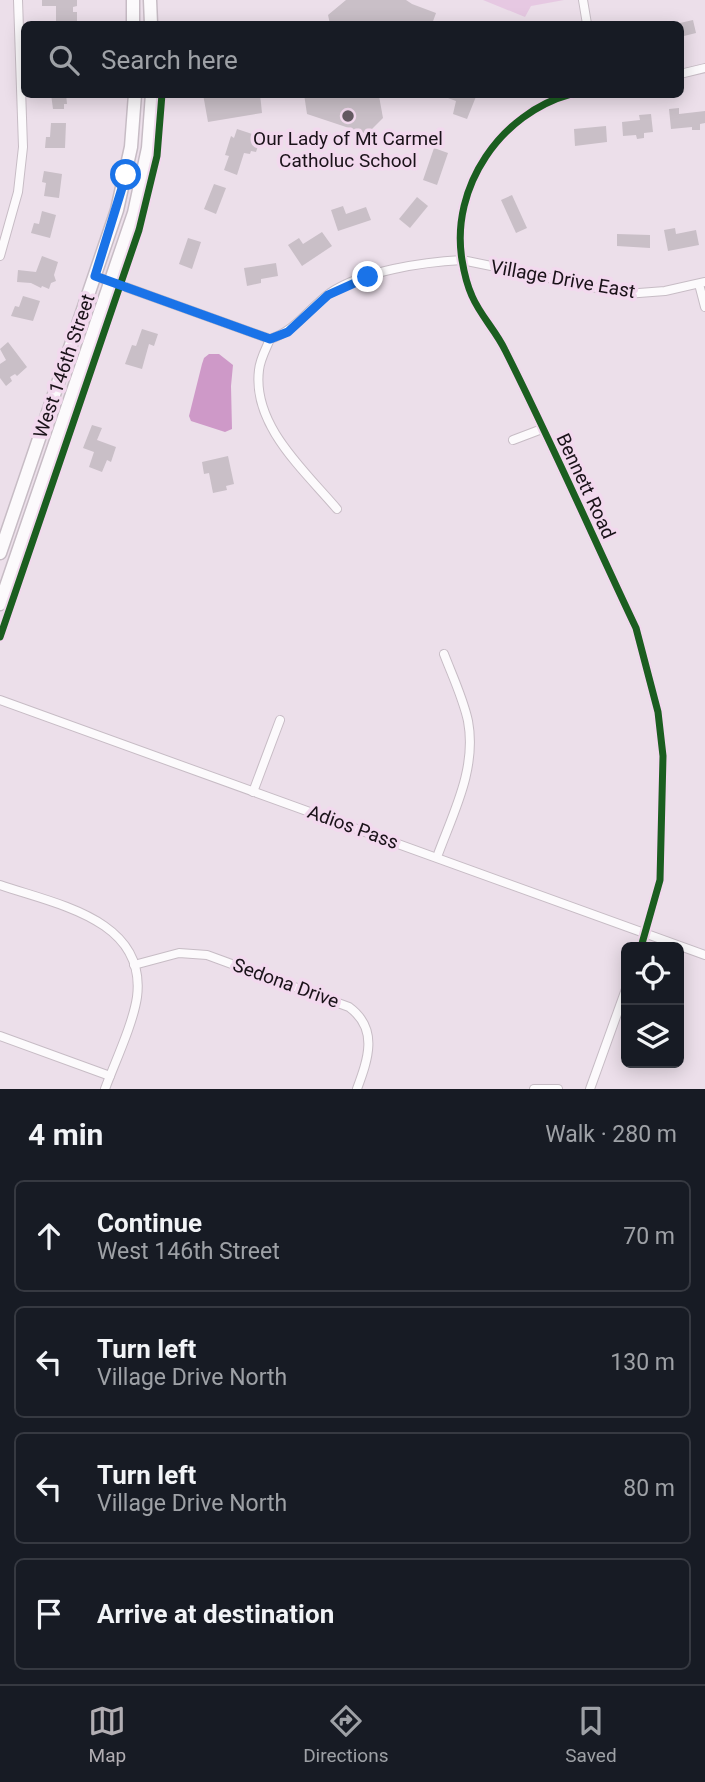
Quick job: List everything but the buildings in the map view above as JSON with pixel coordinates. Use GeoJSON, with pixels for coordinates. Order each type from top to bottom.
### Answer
{"type":"FeatureCollection","features":[{"type":"Feature","properties":{"kind":"main road"},"geometry":{"type":"LineString","coordinates":[[133,0],[133,21]]}},
{"type":"Feature","properties":{"kind":"main road"},"geometry":{"type":"LineString","coordinates":[[150,0],[151,21]]}},
{"type":"Feature","properties":{"kind":"main road","name":"West 146th Street"},"geometry":{"type":"LineString","coordinates":[[0,553],[3,534],[95,276],[126,175],[135,98]]}},
{"type":"Feature","properties":{"kind":"main road","name":"West 146th Street"},"geometry":{"type":"LineString","coordinates":[[0,604],[134,213],[148,145],[152,98]]}},
{"type":"Feature","properties":{"kind":"street"},"geometry":{"type":"LineString","coordinates":[[18,0],[21,88]]}},
{"type":"Feature","properties":{"kind":"street"},"geometry":{"type":"LineString","coordinates":[[583,0],[586,21]]}},
{"type":"Feature","properties":{"kind":"street"},"geometry":{"type":"LineString","coordinates":[[684,73],[705,68]]}},
{"type":"Feature","properties":{"kind":"street"},"geometry":{"type":"LineString","coordinates":[[0,256],[2,240],[18,192],[23,147],[21,98]]}},
{"type":"Feature","properties":{"kind":"street","name":"Bennett Road"},"geometry":{"type":"LineString","coordinates":[[560,98],[546,103],[519,120],[502,135],[482,162],[466,198],[461,236],[462,260],[472,298],[505,349],[636,628],[658,712],[663,756],[660,880],[643,942]]}},
{"type":"Feature","properties":{"kind":"street","name":"Village Drive East"},"geometry":{"type":"LineString","coordinates":[[270,339],[288,332],[328,295],[349,284],[386,272],[439,262],[462,260],[626,294],[665,291],[702,283]]}},
{"type":"Feature","properties":{"kind":"street"},"geometry":{"type":"LineString","coordinates":[[95,276],[270,339],[259,368],[261,407],[271,430],[337,509]]}},
{"type":"Feature","properties":{"kind":"street"},"geometry":{"type":"LineString","coordinates":[[702,283],[705,307]]}},
{"type":"Feature","properties":{"kind":"street"},"geometry":{"type":"LineString","coordinates":[[513,440],[542,429]]}},
{"type":"Feature","properties":{"kind":"street"},"geometry":{"type":"LineString","coordinates":[[3,534],[22,540]]}},
{"type":"Feature","properties":{"kind":"street"},"geometry":{"type":"LineString","coordinates":[[437,858],[463,786],[470,758],[468,719],[444,654]]}},
{"type":"Feature","properties":{"kind":"street","name":"Adios Pass"},"geometry":{"type":"LineString","coordinates":[[0,700],[705,955]]}},
{"type":"Feature","properties":{"kind":"street"},"geometry":{"type":"LineString","coordinates":[[253,792],[280,720]]}},
{"type":"Feature","properties":{"kind":"street"},"geometry":{"type":"LineString","coordinates":[[0,885],[101,922],[122,942],[134,965],[138,985],[135,1004],[105,1089]]}},
{"type":"Feature","properties":{"kind":"street","name":"Sedona Drive"},"geometry":{"type":"LineString","coordinates":[[134,965],[179,953],[207,955],[349,1007],[361,1018],[370,1038],[369,1054],[357,1089]]}},
{"type":"Feature","properties":{"kind":"street"},"geometry":{"type":"LineString","coordinates":[[590,1089],[621,1003]]}},
{"type":"Feature","properties":{"kind":"street"},"geometry":{"type":"LineString","coordinates":[[0,1037],[110,1076]]}},
{"type":"Feature","properties":{"kind":"street"},"geometry":{"type":"LineString","coordinates":[[534,1089],[554,1088]]}},
{"type":"Feature","properties":{"kind":"shaded area"},"geometry":{"type":"Polygon","coordinates":[[[483,0],[564,0],[531,6],[525,17],[483,0]]]}},
{"type":"Feature","properties":{"kind":"shaded area"},"geometry":{"type":"Polygon","coordinates":[[[209,354],[219,354],[233,365],[232,429],[225,432],[191,421],[189,416],[202,364],[209,354]]]}},
{"type":"Feature","properties":{"kind":"cycle path"},"geometry":{"type":"LineString","coordinates":[[0,637],[139,230],[157,156],[162,98]]}},
{"type":"Feature","properties":{"kind":"cycle path"},"geometry":{"type":"LineString","coordinates":[[561,98],[523,118],[503,136],[486,157],[473,180],[464,206],[460,233],[462,260],[472,296],[522,384],[636,628],[658,712],[663,756],[660,880],[642,942]]}},
{"type":"Feature","properties":{"kind":"place","name":"Our Lady of Mt Carmel Catholuc School"},"geometry":{"type":"Point","coordinates":[348,116]}},
{"type":"Feature","properties":{"kind":"route"},"geometry":{"type":"LineString","coordinates":[[126,175],[95,276],[270,339],[288,332],[328,295],[368,277]]}}]}
